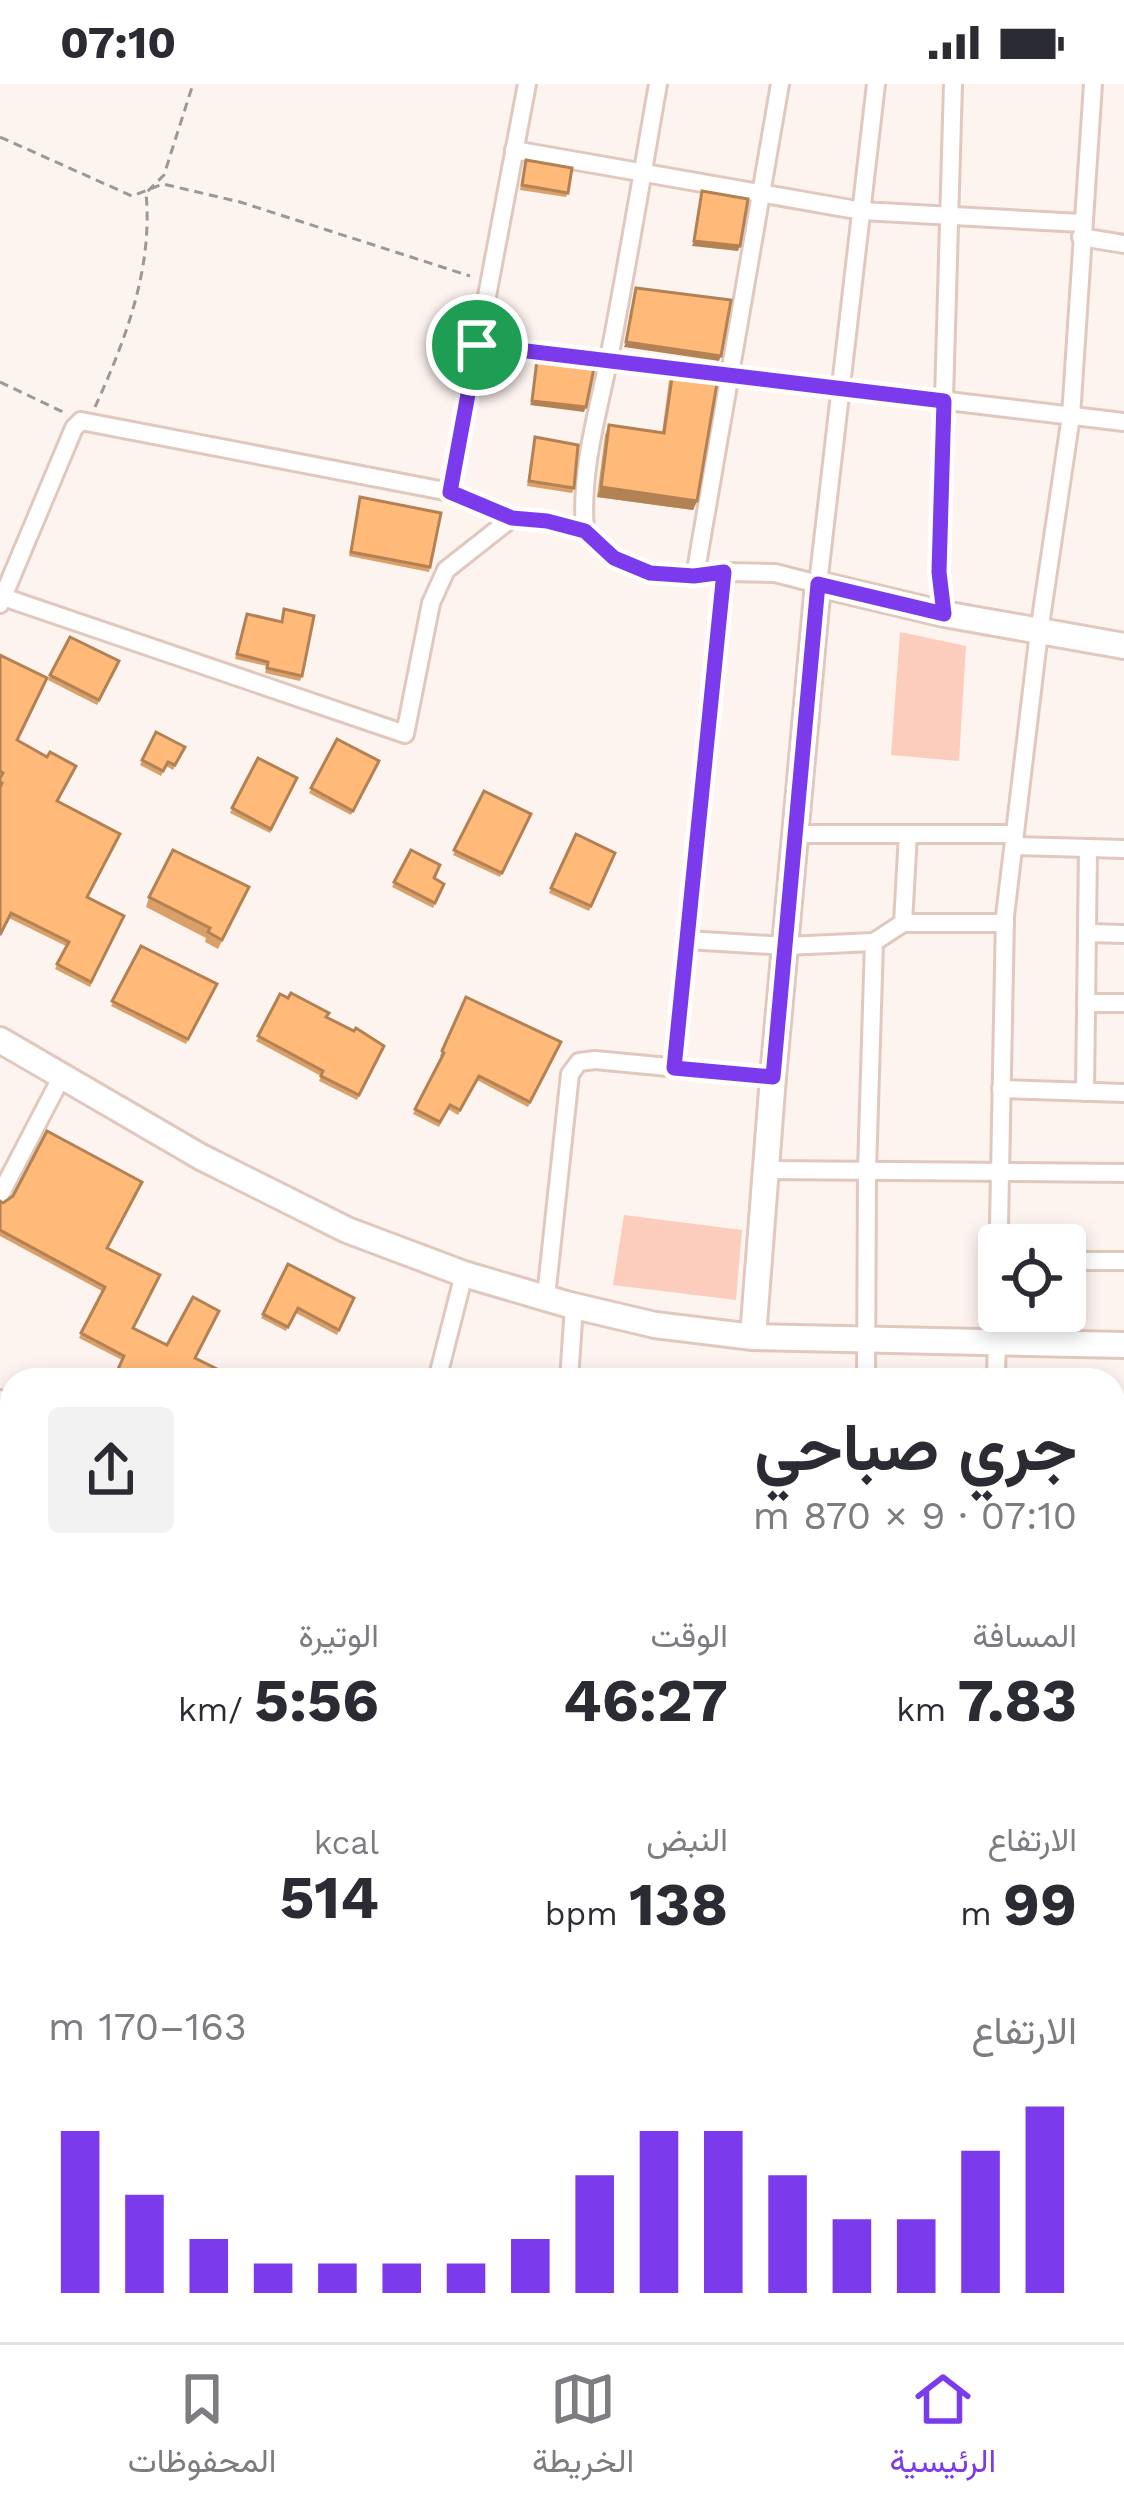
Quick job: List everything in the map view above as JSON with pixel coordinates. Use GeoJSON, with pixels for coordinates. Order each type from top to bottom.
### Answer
{"type":"FeatureCollection","features":[{"type":"Feature","properties":{"kind":"street"},"geometry":{"type":"LineString","coordinates":[[450,492],[526,84]]}},
{"type":"Feature","properties":{"kind":"street"},"geometry":{"type":"LineString","coordinates":[[585,531],[582,498],[587,462],[658,84]]}},
{"type":"Feature","properties":{"kind":"street"},"geometry":{"type":"LineString","coordinates":[[694,576],[780,84]]}},
{"type":"Feature","properties":{"kind":"street"},"geometry":{"type":"LineString","coordinates":[[753,1337],[818,584],[876,84]]}},
{"type":"Feature","properties":{"kind":"street"},"geometry":{"type":"LineString","coordinates":[[944,614],[939,572],[953,84]]}},
{"type":"Feature","properties":{"kind":"street"},"geometry":{"type":"LineString","coordinates":[[999,1224],[1005,922],[1039,632],[1071,416],[1093,84]]}},
{"type":"Feature","properties":{"kind":"street"},"geometry":{"type":"LineString","coordinates":[[514,150],[862,211],[950,215],[1081,230],[1124,244]]}},
{"type":"Feature","properties":{"kind":"street"},"geometry":{"type":"LineString","coordinates":[[477,345],[1124,422]]}},
{"type":"Feature","properties":{"kind":"street"},"geometry":{"type":"LineString","coordinates":[[512,518],[446,570],[431,603],[405,734],[1,600],[81,421],[450,492],[512,518],[585,531],[614,558],[650,573],[775,573],[944,614],[1124,646]]}},
{"type":"Feature","properties":{"kind":"street"},"geometry":{"type":"LineString","coordinates":[[674,1068],[724,572]]}},
{"type":"Feature","properties":{"kind":"street"},"geometry":{"type":"LineString","coordinates":[[796,834],[908,834],[1124,849]]}},
{"type":"Feature","properties":{"kind":"street"},"geometry":{"type":"LineString","coordinates":[[903,923],[908,834]]}},
{"type":"Feature","properties":{"kind":"street"},"geometry":{"type":"LineString","coordinates":[[1085,1092],[1088,848]]}},
{"type":"Feature","properties":{"kind":"street"},"geometry":{"type":"LineString","coordinates":[[687,940],[786,946],[874,942],[903,923],[1005,922]]}},
{"type":"Feature","properties":{"kind":"street"},"geometry":{"type":"LineString","coordinates":[[1087,933],[1124,934]]}},
{"type":"Feature","properties":{"kind":"street"},"geometry":{"type":"LineString","coordinates":[[866,1368],[874,942]]}},
{"type":"Feature","properties":{"kind":"street"},"geometry":{"type":"LineString","coordinates":[[1086,1003],[1124,1003]]}},
{"type":"Feature","properties":{"kind":"street"},"geometry":{"type":"LineString","coordinates":[[0,1040],[201,1157],[347,1230],[464,1274],[574,1306],[655,1325],[753,1337],[1124,1345]]}},
{"type":"Feature","properties":{"kind":"street"},"geometry":{"type":"LineString","coordinates":[[546,1298],[570,1074],[579,1062],[773,1077]]}},
{"type":"Feature","properties":{"kind":"street"},"geometry":{"type":"LineString","coordinates":[[0,1195],[62,1076]]}},
{"type":"Feature","properties":{"kind":"street"},"geometry":{"type":"LineString","coordinates":[[1001,1089],[1124,1093]]}},
{"type":"Feature","properties":{"kind":"street"},"geometry":{"type":"LineString","coordinates":[[766,1170],[1124,1173]]}},
{"type":"Feature","properties":{"kind":"street"},"geometry":{"type":"LineString","coordinates":[[1086,1261],[1124,1261]]}},
{"type":"Feature","properties":{"kind":"street"},"geometry":{"type":"LineString","coordinates":[[439,1368],[464,1274]]}},
{"type":"Feature","properties":{"kind":"street"},"geometry":{"type":"LineString","coordinates":[[570,1368],[574,1306]]}},
{"type":"Feature","properties":{"kind":"street"},"geometry":{"type":"LineString","coordinates":[[996,1368],[997,1332]]}},
{"type":"Feature","properties":{"kind":"path"},"geometry":{"type":"LineString","coordinates":[[146,193],[164,175],[193,84]]}},
{"type":"Feature","properties":{"kind":"path"},"geometry":{"type":"LineString","coordinates":[[0,136],[132,196],[163,184],[240,202],[489,281]]}},
{"type":"Feature","properties":{"kind":"path"},"geometry":{"type":"LineString","coordinates":[[0,382],[81,421],[94,410],[139,292],[149,227],[146,193]]}},
{"type":"Feature","properties":{"kind":"shaded area"},"geometry":{"type":"Polygon","coordinates":[[[900,632],[966,646],[959,761],[891,755],[900,632]]]}},
{"type":"Feature","properties":{"kind":"shaded area"},"geometry":{"type":"Polygon","coordinates":[[[624,1215],[742,1230],[736,1300],[613,1285],[624,1215]]]}},
{"type":"Feature","properties":{"kind":"building"},"geometry":{"type":"Polygon","coordinates":[[[526,160],[572,168],[568,193],[522,185],[526,160]]]}},
{"type":"Feature","properties":{"kind":"building"},"geometry":{"type":"Polygon","coordinates":[[[702,191],[748,199],[740,246],[694,241],[702,191]]]}},
{"type":"Feature","properties":{"kind":"building"},"geometry":{"type":"Polygon","coordinates":[[[636,288],[731,300],[721,356],[626,342],[636,288]]]}},
{"type":"Feature","properties":{"kind":"building"},"geometry":{"type":"Polygon","coordinates":[[[537,360],[594,368],[586,407],[532,401],[537,360]]]}},
{"type":"Feature","properties":{"kind":"building"},"geometry":{"type":"Polygon","coordinates":[[[673,371],[718,377],[697,501],[601,487],[609,425],[664,433],[673,371]]]}},
{"type":"Feature","properties":{"kind":"building"},"geometry":{"type":"Polygon","coordinates":[[[535,437],[578,445],[574,488],[529,481],[535,437]]]}},
{"type":"Feature","properties":{"kind":"building"},"geometry":{"type":"Polygon","coordinates":[[[360,497],[441,513],[430,567],[351,552],[360,497]]]}},
{"type":"Feature","properties":{"kind":"building"},"geometry":{"type":"Polygon","coordinates":[[[284,609],[314,616],[302,676],[267,668],[268,662],[237,654],[247,614],[282,622],[284,609]]]}},
{"type":"Feature","properties":{"kind":"building"},"geometry":{"type":"Polygon","coordinates":[[[70,637],[119,661],[99,700],[50,675],[70,637]]]}},
{"type":"Feature","properties":{"kind":"building"},"geometry":{"type":"Polygon","coordinates":[[[0,655],[47,678],[17,740],[76,766],[57,801],[120,834],[87,897],[124,916],[91,982],[57,964],[69,942],[11,913],[0,935],[0,655]]]}},
{"type":"Feature","properties":{"kind":"building"},"geometry":{"type":"Polygon","coordinates":[[[156,732],[185,747],[175,765],[168,762],[163,771],[142,760],[156,732]]]}},
{"type":"Feature","properties":{"kind":"building"},"geometry":{"type":"Polygon","coordinates":[[[337,739],[379,761],[353,811],[311,788],[337,739]]]}},
{"type":"Feature","properties":{"kind":"building"},"geometry":{"type":"Polygon","coordinates":[[[258,758],[297,778],[271,829],[232,808],[258,758]]]}},
{"type":"Feature","properties":{"kind":"building"},"geometry":{"type":"Polygon","coordinates":[[[484,791],[531,814],[502,873],[454,850],[484,791]]]}},
{"type":"Feature","properties":{"kind":"building"},"geometry":{"type":"Polygon","coordinates":[[[576,834],[615,853],[591,906],[551,888],[576,834]]]}},
{"type":"Feature","properties":{"kind":"building"},"geometry":{"type":"Polygon","coordinates":[[[173,850],[249,887],[222,940],[208,932],[210,928],[149,897],[173,850]]]}},
{"type":"Feature","properties":{"kind":"building"},"geometry":{"type":"Polygon","coordinates":[[[411,850],[440,865],[434,878],[444,884],[435,903],[394,882],[411,850]]]}},
{"type":"Feature","properties":{"kind":"building"},"geometry":{"type":"Polygon","coordinates":[[[141,946],[217,984],[188,1039],[112,1001],[141,946]]]}},
{"type":"Feature","properties":{"kind":"building"},"geometry":{"type":"Polygon","coordinates":[[[291,993],[384,1046],[359,1095],[258,1036],[280,994],[288,998],[291,993]]]}},
{"type":"Feature","properties":{"kind":"building"},"geometry":{"type":"Polygon","coordinates":[[[466,997],[561,1042],[530,1102],[479,1076],[460,1110],[450,1105],[440,1122],[415,1109],[466,997]]]}},
{"type":"Feature","properties":{"kind":"building"},"geometry":{"type":"Polygon","coordinates":[[[47,1131],[142,1182],[107,1248],[160,1275],[133,1328],[167,1345],[193,1297],[219,1311],[195,1358],[215,1368],[118,1368],[124,1356],[81,1333],[105,1287],[0,1230],[0,1201],[13,1196],[47,1131]]]}},
{"type":"Feature","properties":{"kind":"building"},"geometry":{"type":"Polygon","coordinates":[[[288,1264],[354,1298],[339,1330],[298,1308],[288,1327],[263,1314],[288,1264]]]}},
{"type":"Feature","properties":{"kind":"route"},"geometry":{"type":"LineString","coordinates":[[477,345],[944,401],[939,572],[944,614],[818,584],[773,1077],[674,1068],[724,572],[650,573],[614,558],[585,531],[512,518],[450,492],[477,345]]}}]}
